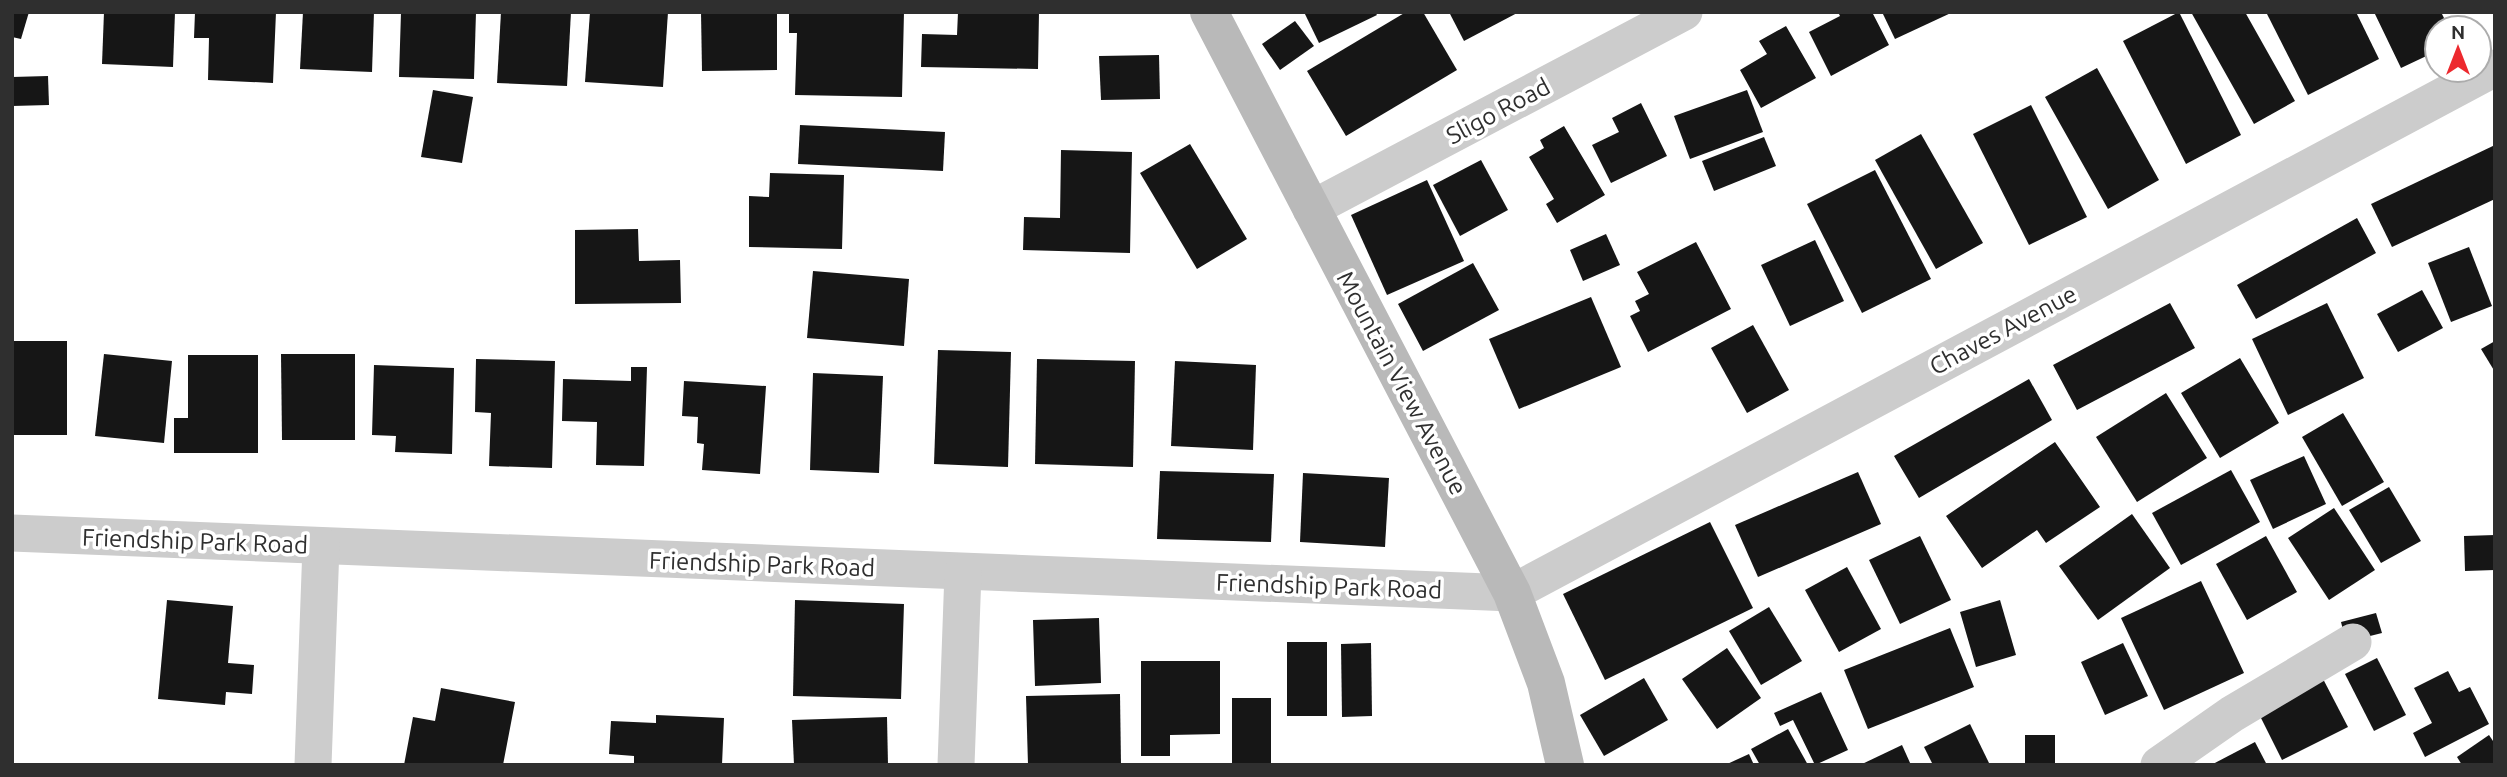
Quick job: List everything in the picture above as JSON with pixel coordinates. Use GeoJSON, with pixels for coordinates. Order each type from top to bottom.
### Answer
{"type":"FeatureCollection","features":[{"type":"Feature","properties":{"kind":"main road","name":"Mountain View Avenue"},"geometry":{"type":"LineString","coordinates":[[1209,12],[1512,593],[1546,683],[1565,765]]}},
{"type":"Feature","properties":{"kind":"street","name":"Sligo Road"},"geometry":{"type":"LineString","coordinates":[[1311,209],[1684,12]]}},
{"type":"Feature","properties":{"kind":"street","name":"Chaves Avenue"},"geometry":{"type":"LineString","coordinates":[[1512,593],[2495,68]]}},
{"type":"Feature","properties":{"kind":"street","name":"Friendship Park Road"},"geometry":{"type":"LineString","coordinates":[[12,533],[1512,593]]}},
{"type":"Feature","properties":{"kind":"street"},"geometry":{"type":"LineString","coordinates":[[313,765],[320,546]]}},
{"type":"Feature","properties":{"kind":"street"},"geometry":{"type":"LineString","coordinates":[[956,765],[963,572]]}},
{"type":"Feature","properties":{"kind":"street"},"geometry":{"type":"LineString","coordinates":[[2159,765],[2232,714],[2353,642]]}},
{"type":"Feature","properties":{"kind":"building"},"geometry":{"type":"Polygon","coordinates":[[[12,12],[29,12],[21,39],[12,37],[12,12]]]}},
{"type":"Feature","properties":{"kind":"building"},"geometry":{"type":"Polygon","coordinates":[[[104,12],[175,12],[173,67],[102,64],[104,12]]]}},
{"type":"Feature","properties":{"kind":"building"},"geometry":{"type":"Polygon","coordinates":[[[195,12],[276,12],[273,83],[208,80],[209,38],[194,38],[195,12]]]}},
{"type":"Feature","properties":{"kind":"building"},"geometry":{"type":"Polygon","coordinates":[[[303,12],[374,12],[372,72],[300,69],[303,12]]]}},
{"type":"Feature","properties":{"kind":"building"},"geometry":{"type":"Polygon","coordinates":[[[401,12],[476,12],[474,79],[399,77],[401,12]]]}},
{"type":"Feature","properties":{"kind":"building"},"geometry":{"type":"Polygon","coordinates":[[[501,12],[571,12],[567,86],[497,83],[501,12]]]}},
{"type":"Feature","properties":{"kind":"building"},"geometry":{"type":"Polygon","coordinates":[[[590,12],[668,12],[663,87],[585,82],[590,12]]]}},
{"type":"Feature","properties":{"kind":"building"},"geometry":{"type":"Polygon","coordinates":[[[701,12],[777,12],[777,70],[702,71],[701,12]]]}},
{"type":"Feature","properties":{"kind":"building"},"geometry":{"type":"Polygon","coordinates":[[[789,12],[904,12],[902,97],[795,95],[797,33],[789,33],[789,12]]]}},
{"type":"Feature","properties":{"kind":"building"},"geometry":{"type":"Polygon","coordinates":[[[958,12],[1039,12],[1038,69],[921,67],[922,34],[957,35],[958,12]]]}},
{"type":"Feature","properties":{"kind":"building"},"geometry":{"type":"Polygon","coordinates":[[[1304,12],[1375,12],[1377,15],[1319,43],[1304,12]]]}},
{"type":"Feature","properties":{"kind":"building"},"geometry":{"type":"Polygon","coordinates":[[[1406,12],[1423,12],[1457,70],[1346,136],[1307,71],[1406,12]]]}},
{"type":"Feature","properties":{"kind":"building"},"geometry":{"type":"Polygon","coordinates":[[[1449,12],[1519,12],[1464,41],[1449,12]]]}},
{"type":"Feature","properties":{"kind":"building"},"geometry":{"type":"Polygon","coordinates":[[[1838,12],[1872,12],[1889,45],[1831,76],[1809,32],[1840,16],[1838,12]]]}},
{"type":"Feature","properties":{"kind":"building"},"geometry":{"type":"Polygon","coordinates":[[[1882,12],[1953,12],[1895,39],[1882,12]]]}},
{"type":"Feature","properties":{"kind":"building"},"geometry":{"type":"Polygon","coordinates":[[[2179,12],[2241,135],[2186,164],[2123,41],[2179,12]]]}},
{"type":"Feature","properties":{"kind":"building"},"geometry":{"type":"Polygon","coordinates":[[[2191,12],[2245,12],[2295,101],[2254,124],[2191,12]]]}},
{"type":"Feature","properties":{"kind":"building"},"geometry":{"type":"Polygon","coordinates":[[[2266,12],[2356,12],[2379,59],[2308,95],[2266,12]]]}},
{"type":"Feature","properties":{"kind":"building"},"geometry":{"type":"Polygon","coordinates":[[[2374,12],[2441,12],[2442,14],[2423,14],[2423,58],[2401,68],[2374,12]]]}},
{"type":"Feature","properties":{"kind":"building"},"geometry":{"type":"Polygon","coordinates":[[[1295,21],[1314,46],[1280,70],[1262,44],[1295,21]]]}},
{"type":"Feature","properties":{"kind":"building"},"geometry":{"type":"Polygon","coordinates":[[[1786,26],[1816,78],[1761,108],[1740,70],[1767,54],[1759,41],[1786,26]]]}},
{"type":"Feature","properties":{"kind":"building"},"geometry":{"type":"Polygon","coordinates":[[[1159,55],[1160,99],[1101,100],[1099,56],[1159,55]]]}},
{"type":"Feature","properties":{"kind":"building"},"geometry":{"type":"Polygon","coordinates":[[[2097,68],[2159,180],[2108,209],[2045,97],[2097,68]]]}},
{"type":"Feature","properties":{"kind":"building"},"geometry":{"type":"Polygon","coordinates":[[[48,76],[49,105],[12,106],[12,77],[48,76]]]}},
{"type":"Feature","properties":{"kind":"building"},"geometry":{"type":"Polygon","coordinates":[[[433,90],[473,97],[462,163],[421,157],[433,90]]]}},
{"type":"Feature","properties":{"kind":"building"},"geometry":{"type":"Polygon","coordinates":[[[1747,90],[1763,132],[1690,159],[1674,116],[1747,90]]]}},
{"type":"Feature","properties":{"kind":"building"},"geometry":{"type":"Polygon","coordinates":[[[1641,103],[1667,156],[1611,183],[1592,145],[1619,132],[1612,118],[1641,103]]]}},
{"type":"Feature","properties":{"kind":"building"},"geometry":{"type":"Polygon","coordinates":[[[2031,105],[2087,217],[2029,245],[1973,134],[2031,105]]]}},
{"type":"Feature","properties":{"kind":"building"},"geometry":{"type":"Polygon","coordinates":[[[800,125],[945,132],[943,171],[798,164],[800,125]]]}},
{"type":"Feature","properties":{"kind":"building"},"geometry":{"type":"Polygon","coordinates":[[[1564,126],[1605,195],[1557,223],[1546,204],[1554,199],[1529,157],[1544,148],[1540,140],[1564,126]]]}},
{"type":"Feature","properties":{"kind":"building"},"geometry":{"type":"Polygon","coordinates":[[[1921,134],[1983,243],[1936,269],[1875,160],[1921,134]]]}},
{"type":"Feature","properties":{"kind":"building"},"geometry":{"type":"Polygon","coordinates":[[[1764,137],[1776,166],[1714,191],[1702,161],[1764,137]]]}},
{"type":"Feature","properties":{"kind":"building"},"geometry":{"type":"Polygon","coordinates":[[[1190,144],[1247,239],[1197,269],[1140,173],[1190,144]]]}},
{"type":"Feature","properties":{"kind":"building"},"geometry":{"type":"Polygon","coordinates":[[[2495,145],[2495,199],[2392,247],[2371,204],[2495,145]]]}},
{"type":"Feature","properties":{"kind":"building"},"geometry":{"type":"Polygon","coordinates":[[[1061,150],[1132,152],[1130,253],[1023,250],[1024,217],[1060,218],[1061,150]]]}},
{"type":"Feature","properties":{"kind":"building"},"geometry":{"type":"Polygon","coordinates":[[[1481,160],[1508,210],[1460,236],[1433,185],[1481,160]]]}},
{"type":"Feature","properties":{"kind":"building"},"geometry":{"type":"Polygon","coordinates":[[[1875,170],[1931,279],[1862,313],[1807,204],[1875,170]]]}},
{"type":"Feature","properties":{"kind":"building"},"geometry":{"type":"Polygon","coordinates":[[[770,173],[844,175],[842,249],[749,247],[749,196],[769,197],[770,173]]]}},
{"type":"Feature","properties":{"kind":"building"},"geometry":{"type":"Polygon","coordinates":[[[1427,180],[1464,261],[1387,295],[1351,215],[1427,180]]]}},
{"type":"Feature","properties":{"kind":"building"},"geometry":{"type":"Polygon","coordinates":[[[2357,218],[2376,253],[2256,319],[2237,285],[2357,218]]]}},
{"type":"Feature","properties":{"kind":"building"},"geometry":{"type":"Polygon","coordinates":[[[638,229],[639,261],[680,260],[681,303],[575,304],[575,230],[638,229]]]}},
{"type":"Feature","properties":{"kind":"building"},"geometry":{"type":"Polygon","coordinates":[[[1606,234],[1620,265],[1583,281],[1570,250],[1606,234]]]}},
{"type":"Feature","properties":{"kind":"building"},"geometry":{"type":"Polygon","coordinates":[[[1815,240],[1844,301],[1790,326],[1761,265],[1815,240]]]}},
{"type":"Feature","properties":{"kind":"building"},"geometry":{"type":"Polygon","coordinates":[[[1696,242],[1731,309],[1648,352],[1630,316],[1640,311],[1635,301],[1649,294],[1637,272],[1696,242]]]}},
{"type":"Feature","properties":{"kind":"building"},"geometry":{"type":"Polygon","coordinates":[[[2469,247],[2492,306],[2451,322],[2428,263],[2469,247]]]}},
{"type":"Feature","properties":{"kind":"building"},"geometry":{"type":"Polygon","coordinates":[[[1473,263],[1499,310],[1423,351],[1398,304],[1473,263]]]}},
{"type":"Feature","properties":{"kind":"building"},"geometry":{"type":"Polygon","coordinates":[[[813,271],[909,279],[904,346],[807,338],[813,271]]]}},
{"type":"Feature","properties":{"kind":"building"},"geometry":{"type":"Polygon","coordinates":[[[2422,290],[2443,328],[2398,352],[2377,314],[2422,290]]]}},
{"type":"Feature","properties":{"kind":"building"},"geometry":{"type":"Polygon","coordinates":[[[1591,297],[1621,367],[1519,409],[1489,339],[1591,297]]]}},
{"type":"Feature","properties":{"kind":"building"},"geometry":{"type":"Polygon","coordinates":[[[2170,303],[2195,348],[2077,410],[2053,365],[2170,303]]]}},
{"type":"Feature","properties":{"kind":"building"},"geometry":{"type":"Polygon","coordinates":[[[2327,303],[2364,378],[2288,415],[2252,339],[2327,303]]]}},
{"type":"Feature","properties":{"kind":"building"},"geometry":{"type":"Polygon","coordinates":[[[1753,325],[1789,390],[1747,413],[1711,348],[1753,325]]]}},
{"type":"Feature","properties":{"kind":"building"},"geometry":{"type":"Polygon","coordinates":[[[12,341],[67,341],[67,435],[12,435],[12,341]]]}},
{"type":"Feature","properties":{"kind":"building"},"geometry":{"type":"Polygon","coordinates":[[[2495,341],[2495,372],[2481,349],[2495,341]]]}},
{"type":"Feature","properties":{"kind":"building"},"geometry":{"type":"Polygon","coordinates":[[[938,350],[1011,352],[1008,467],[934,464],[938,350]]]}},
{"type":"Feature","properties":{"kind":"building"},"geometry":{"type":"Polygon","coordinates":[[[104,354],[172,361],[164,443],[95,436],[104,354]]]}},
{"type":"Feature","properties":{"kind":"building"},"geometry":{"type":"Polygon","coordinates":[[[281,354],[355,354],[355,440],[282,440],[281,354]]]}},
{"type":"Feature","properties":{"kind":"building"},"geometry":{"type":"Polygon","coordinates":[[[188,355],[258,355],[258,453],[174,453],[174,418],[188,418],[188,355]]]}},
{"type":"Feature","properties":{"kind":"building"},"geometry":{"type":"Polygon","coordinates":[[[2240,358],[2279,423],[2220,458],[2181,393],[2240,358]]]}},
{"type":"Feature","properties":{"kind":"building"},"geometry":{"type":"Polygon","coordinates":[[[476,359],[555,361],[552,468],[489,466],[491,413],[475,412],[476,359]]]}},
{"type":"Feature","properties":{"kind":"building"},"geometry":{"type":"Polygon","coordinates":[[[1037,359],[1135,361],[1133,467],[1035,464],[1037,359]]]}},
{"type":"Feature","properties":{"kind":"building"},"geometry":{"type":"Polygon","coordinates":[[[1175,361],[1256,365],[1253,450],[1171,446],[1175,361]]]}},
{"type":"Feature","properties":{"kind":"building"},"geometry":{"type":"Polygon","coordinates":[[[374,365],[454,368],[452,454],[395,452],[396,436],[372,435],[374,365]]]}},
{"type":"Feature","properties":{"kind":"building"},"geometry":{"type":"Polygon","coordinates":[[[631,367],[647,367],[644,466],[596,465],[597,422],[562,421],[563,379],[631,381],[631,367]]]}},
{"type":"Feature","properties":{"kind":"building"},"geometry":{"type":"Polygon","coordinates":[[[813,373],[883,376],[879,473],[810,470],[813,373]]]}},
{"type":"Feature","properties":{"kind":"building"},"geometry":{"type":"Polygon","coordinates":[[[2029,379],[2052,420],[1919,498],[1894,456],[2029,379]]]}},
{"type":"Feature","properties":{"kind":"building"},"geometry":{"type":"Polygon","coordinates":[[[684,381],[766,386],[760,474],[702,470],[704,444],[697,443],[698,417],[682,416],[684,381]]]}},
{"type":"Feature","properties":{"kind":"building"},"geometry":{"type":"Polygon","coordinates":[[[2166,393],[2207,458],[2137,502],[2096,437],[2166,393]]]}},
{"type":"Feature","properties":{"kind":"building"},"geometry":{"type":"Polygon","coordinates":[[[2343,413],[2384,482],[2342,506],[2302,437],[2343,413]]]}},
{"type":"Feature","properties":{"kind":"building"},"geometry":{"type":"Polygon","coordinates":[[[2055,442],[2100,507],[2046,543],[2037,530],[1982,568],[1946,516],[2055,442]]]}},
{"type":"Feature","properties":{"kind":"building"},"geometry":{"type":"Polygon","coordinates":[[[2304,456],[2326,504],[2273,529],[2250,480],[2304,456]]]}},
{"type":"Feature","properties":{"kind":"building"},"geometry":{"type":"Polygon","coordinates":[[[2231,470],[2260,522],[2181,565],[2152,513],[2231,470]]]}},
{"type":"Feature","properties":{"kind":"building"},"geometry":{"type":"Polygon","coordinates":[[[1160,471],[1274,474],[1271,542],[1157,539],[1160,471]]]}},
{"type":"Feature","properties":{"kind":"building"},"geometry":{"type":"Polygon","coordinates":[[[1858,472],[1881,524],[1758,577],[1735,525],[1858,472]]]}},
{"type":"Feature","properties":{"kind":"building"},"geometry":{"type":"Polygon","coordinates":[[[1303,473],[1389,478],[1385,547],[1300,542],[1303,473]]]}},
{"type":"Feature","properties":{"kind":"building"},"geometry":{"type":"Polygon","coordinates":[[[2389,487],[2421,541],[2381,563],[2349,510],[2389,487]]]}},
{"type":"Feature","properties":{"kind":"building"},"geometry":{"type":"Polygon","coordinates":[[[2334,508],[2375,570],[2329,600],[2288,538],[2334,508]]]}},
{"type":"Feature","properties":{"kind":"building"},"geometry":{"type":"Polygon","coordinates":[[[2132,514],[2170,568],[2098,620],[2059,566],[2132,514]]]}},
{"type":"Feature","properties":{"kind":"building"},"geometry":{"type":"Polygon","coordinates":[[[1710,522],[1753,608],[1605,680],[1563,594],[1710,522]]]}},
{"type":"Feature","properties":{"kind":"building"},"geometry":{"type":"Polygon","coordinates":[[[2495,535],[2495,570],[2465,571],[2464,536],[2495,535]]]}},
{"type":"Feature","properties":{"kind":"building"},"geometry":{"type":"Polygon","coordinates":[[[1920,536],[1951,600],[1900,624],[1869,560],[1920,536]]]}},
{"type":"Feature","properties":{"kind":"building"},"geometry":{"type":"Polygon","coordinates":[[[2266,536],[2297,592],[2247,620],[2216,564],[2266,536]]]}},
{"type":"Feature","properties":{"kind":"building"},"geometry":{"type":"Polygon","coordinates":[[[1847,567],[1881,629],[1839,652],[1805,590],[1847,567]]]}},
{"type":"Feature","properties":{"kind":"building"},"geometry":{"type":"Polygon","coordinates":[[[2201,581],[2244,673],[2164,710],[2121,618],[2201,581]]]}},
{"type":"Feature","properties":{"kind":"building"},"geometry":{"type":"Polygon","coordinates":[[[167,600],[233,606],[228,663],[254,665],[252,694],[226,692],[225,705],[158,699],[167,600]]]}},
{"type":"Feature","properties":{"kind":"building"},"geometry":{"type":"Polygon","coordinates":[[[795,600],[904,604],[901,699],[793,696],[795,600]]]}},
{"type":"Feature","properties":{"kind":"building"},"geometry":{"type":"Polygon","coordinates":[[[2000,600],[2016,655],[1976,667],[1960,612],[2000,600]]]}},
{"type":"Feature","properties":{"kind":"building"},"geometry":{"type":"Polygon","coordinates":[[[1769,607],[1802,661],[1761,685],[1729,631],[1769,607]]]}},
{"type":"Feature","properties":{"kind":"building"},"geometry":{"type":"Polygon","coordinates":[[[2376,613],[2382,633],[2346,642],[2341,622],[2376,613]]]}},
{"type":"Feature","properties":{"kind":"building"},"geometry":{"type":"Polygon","coordinates":[[[1099,618],[1101,683],[1035,686],[1033,620],[1099,618]]]}},
{"type":"Feature","properties":{"kind":"building"},"geometry":{"type":"Polygon","coordinates":[[[1950,628],[1974,687],[1868,729],[1844,670],[1950,628]]]}},
{"type":"Feature","properties":{"kind":"building"},"geometry":{"type":"Polygon","coordinates":[[[1287,642],[1327,642],[1327,716],[1287,716],[1287,642]]]}},
{"type":"Feature","properties":{"kind":"building"},"geometry":{"type":"Polygon","coordinates":[[[1371,643],[1372,716],[1342,717],[1341,644],[1371,643]]]}},
{"type":"Feature","properties":{"kind":"building"},"geometry":{"type":"Polygon","coordinates":[[[2123,643],[2148,696],[2105,715],[2081,662],[2123,643]]]}},
{"type":"Feature","properties":{"kind":"building"},"geometry":{"type":"Polygon","coordinates":[[[1727,648],[1761,698],[1717,729],[1682,679],[1727,648]]]}},
{"type":"Feature","properties":{"kind":"building"},"geometry":{"type":"Polygon","coordinates":[[[2377,658],[2406,715],[2374,731],[2345,674],[2377,658]]]}},
{"type":"Feature","properties":{"kind":"building"},"geometry":{"type":"Polygon","coordinates":[[[1141,661],[1220,661],[1220,734],[1170,735],[1170,756],[1141,756],[1141,661]]]}},
{"type":"Feature","properties":{"kind":"building"},"geometry":{"type":"Polygon","coordinates":[[[2448,671],[2459,692],[2470,687],[2489,724],[2425,757],[2413,733],[2432,723],[2414,688],[2448,671]]]}},
{"type":"Feature","properties":{"kind":"building"},"geometry":{"type":"Polygon","coordinates":[[[2321,675],[2348,727],[2282,760],[2256,708],[2321,675]]]}},
{"type":"Feature","properties":{"kind":"building"},"geometry":{"type":"Polygon","coordinates":[[[1644,678],[1668,720],[1604,756],[1580,715],[1644,678]]]}},
{"type":"Feature","properties":{"kind":"building"},"geometry":{"type":"Polygon","coordinates":[[[441,688],[515,702],[503,765],[404,765],[413,717],[435,721],[441,688]]]}},
{"type":"Feature","properties":{"kind":"building"},"geometry":{"type":"Polygon","coordinates":[[[1821,692],[1848,750],[1815,765],[1793,720],[1780,726],[1774,713],[1821,692]]]}},
{"type":"Feature","properties":{"kind":"building"},"geometry":{"type":"Polygon","coordinates":[[[1120,694],[1121,765],[1028,765],[1026,696],[1120,694]]]}},
{"type":"Feature","properties":{"kind":"building"},"geometry":{"type":"Polygon","coordinates":[[[1232,698],[1271,698],[1271,765],[1232,765],[1232,698]]]}},
{"type":"Feature","properties":{"kind":"building"},"geometry":{"type":"Polygon","coordinates":[[[656,715],[724,718],[722,765],[634,765],[634,756],[609,754],[611,721],[656,723],[656,715]]]}},
{"type":"Feature","properties":{"kind":"building"},"geometry":{"type":"Polygon","coordinates":[[[887,717],[888,765],[794,765],[792,720],[887,717]]]}},
{"type":"Feature","properties":{"kind":"building"},"geometry":{"type":"Polygon","coordinates":[[[1970,724],[1990,765],[1933,765],[1924,747],[1970,724]]]}},
{"type":"Feature","properties":{"kind":"building"},"geometry":{"type":"Polygon","coordinates":[[[1788,729],[1808,765],[1760,765],[1751,749],[1788,729]]]}},
{"type":"Feature","properties":{"kind":"building"},"geometry":{"type":"Polygon","coordinates":[[[2025,735],[2055,735],[2055,765],[2025,765],[2025,735]]]}},
{"type":"Feature","properties":{"kind":"building"},"geometry":{"type":"Polygon","coordinates":[[[2489,735],[2495,744],[2495,765],[2462,765],[2457,757],[2489,735]]]}},
{"type":"Feature","properties":{"kind":"building"},"geometry":{"type":"Polygon","coordinates":[[[2255,742],[2267,765],[2211,765],[2255,742]]]}},
{"type":"Feature","properties":{"kind":"building"},"geometry":{"type":"Polygon","coordinates":[[[1902,745],[1911,765],[1860,765],[1902,745]]]}},
{"type":"Feature","properties":{"kind":"building"},"geometry":{"type":"Polygon","coordinates":[[[1749,754],[1754,765],[1725,765],[1749,754]]]}}]}
